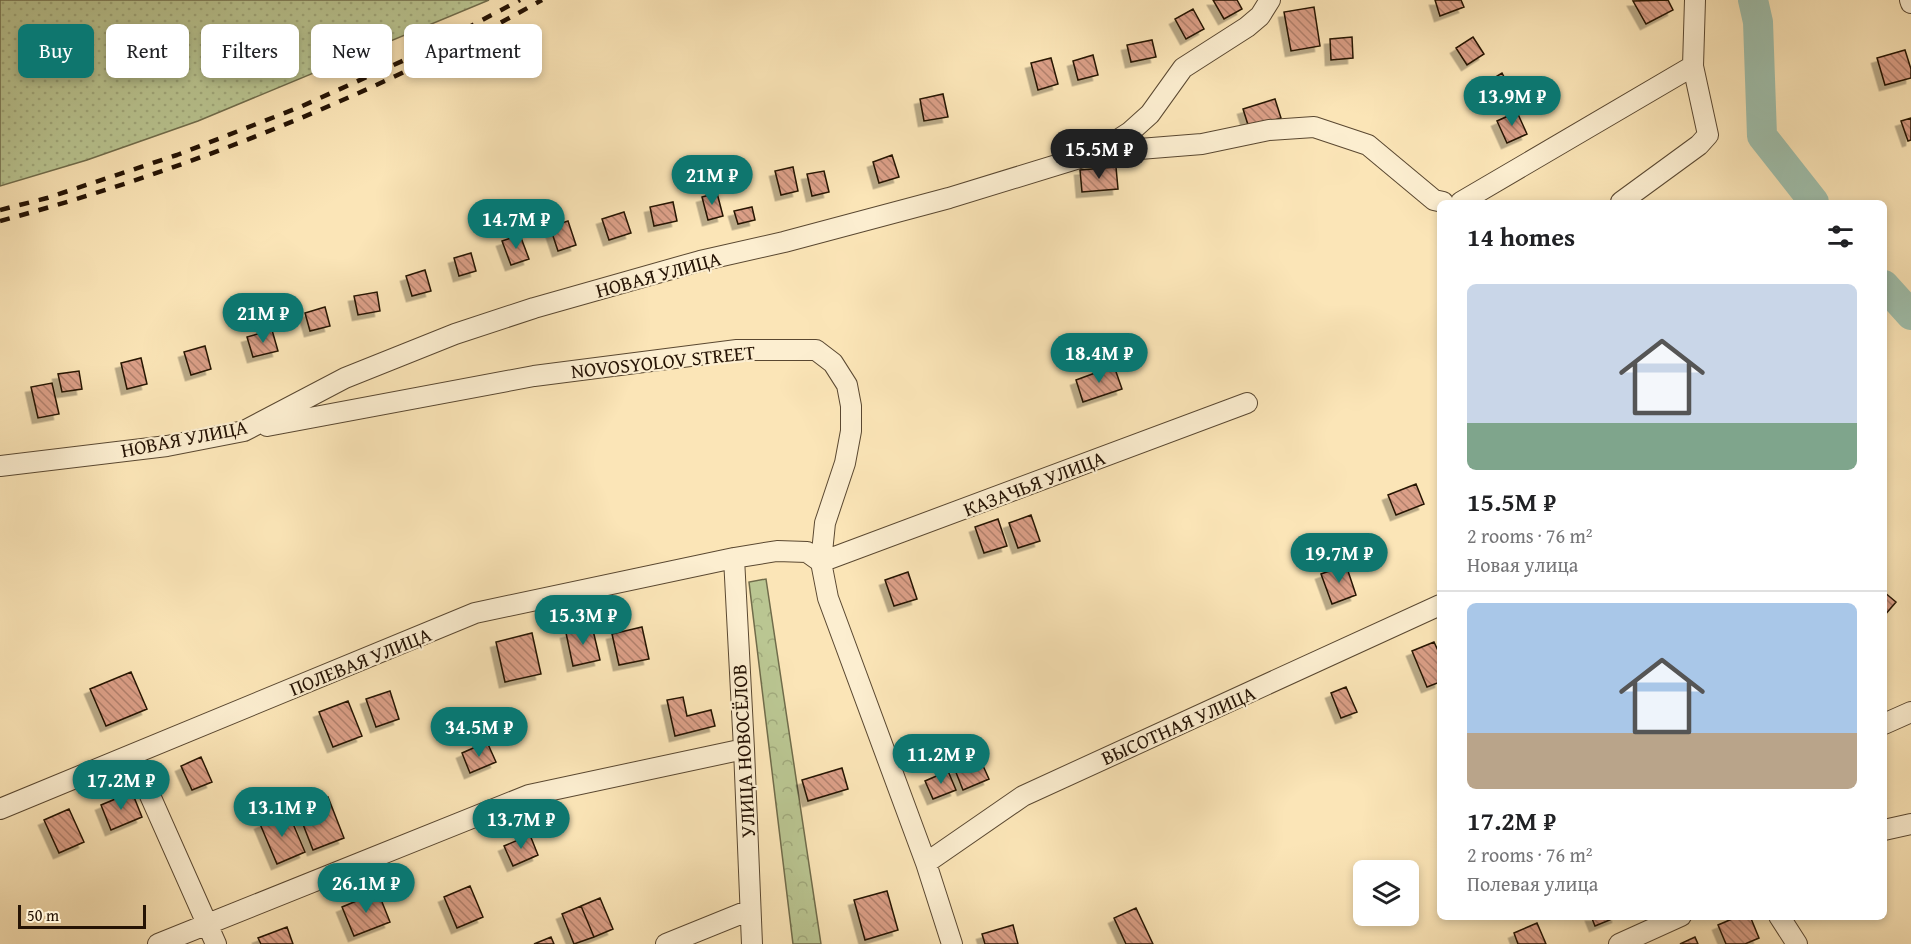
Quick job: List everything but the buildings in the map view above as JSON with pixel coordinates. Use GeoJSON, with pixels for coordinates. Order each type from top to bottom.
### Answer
{"type":"FeatureCollection","features":[{"type":"Feature","properties":{"kind":"street","name":"НОВАЯ УЛИЦА"},"geometry":{"type":"LineString","coordinates":[[0,466],[167,446],[244,431],[345,378],[455,334],[534,308],[700,261],[784,242],[949,198],[1099,152],[1130,132],[1150,114],[1183,68],[1247,27],[1260,16],[1270,0]]}},
{"type":"Feature","properties":{"kind":"street"},"geometry":{"type":"LineString","coordinates":[[1624,200],[1699,145],[1707,135],[1693,66],[1695,0]]}},
{"type":"Feature","properties":{"kind":"street"},"geometry":{"type":"LineString","coordinates":[[1464,200],[1693,66]]}},
{"type":"Feature","properties":{"kind":"street"},"geometry":{"type":"LineString","coordinates":[[1099,152],[1202,144],[1269,130],[1314,127],[1368,145],[1437,201]]}},
{"type":"Feature","properties":{"kind":"street","name":"NOVOSYOLOV STREET"},"geometry":{"type":"LineString","coordinates":[[244,431],[534,376],[737,350],[816,350],[832,363],[847,385],[851,406],[851,431],[847,452],[825,523],[821,562],[828,598],[926,863],[952,944]]}},
{"type":"Feature","properties":{"kind":"street","name":"КАЗАЧЬЯ УЛИЦА"},"geometry":{"type":"LineString","coordinates":[[821,562],[1247,403]]}},
{"type":"Feature","properties":{"kind":"street","name":"ПОЛЕВАЯ УЛИЦА"},"geometry":{"type":"LineString","coordinates":[[0,809],[475,613],[777,551],[807,552],[821,562]]}},
{"type":"Feature","properties":{"kind":"street","name":"УЛИЦА НОВОСЁЛОВ"},"geometry":{"type":"LineString","coordinates":[[734,558],[752,944]]}},
{"type":"Feature","properties":{"kind":"street","name":"ВЫСОТНАЯ УЛИЦА"},"geometry":{"type":"LineString","coordinates":[[926,863],[1023,796],[1437,606]]}},
{"type":"Feature","properties":{"kind":"street"},"geometry":{"type":"LineString","coordinates":[[1887,723],[1911,712]]}},
{"type":"Feature","properties":{"kind":"street"},"geometry":{"type":"LineString","coordinates":[[158,944],[528,795],[744,749]]}},
{"type":"Feature","properties":{"kind":"street"},"geometry":{"type":"LineString","coordinates":[[132,754],[216,944]]}},
{"type":"Feature","properties":{"kind":"street"},"geometry":{"type":"LineString","coordinates":[[1887,829],[1911,824]]}},
{"type":"Feature","properties":{"kind":"street"},"geometry":{"type":"LineString","coordinates":[[666,944],[750,910]]}},
{"type":"Feature","properties":{"kind":"street"},"geometry":{"type":"LineString","coordinates":[[1619,944],[1672,920]]}},
{"type":"Feature","properties":{"kind":"street"},"geometry":{"type":"LineString","coordinates":[[1782,920],[1797,944]]}},
{"type":"Feature","properties":{"kind":"green space"},"geometry":{"type":"Polygon","coordinates":[[[0,0],[489,0],[431,24],[404,24],[404,35],[392,40],[392,24],[311,24],[311,74],[198,121],[87,160],[0,186],[0,0]]]}},
{"type":"Feature","properties":{"kind":"green space"},"geometry":{"type":"Polygon","coordinates":[[[766,579],[821,944],[793,944],[749,582],[766,579]]]}},
{"type":"Feature","properties":{"kind":"waterway"},"geometry":{"type":"LineString","coordinates":[[1753,0],[1758,22],[1762,136],[1812,200]]}},
{"type":"Feature","properties":{"kind":"waterway"},"geometry":{"type":"LineString","coordinates":[[1887,288],[1911,315]]}},
{"type":"Feature","properties":{"kind":"railway"},"geometry":{"type":"LineString","coordinates":[[0,210],[47,198],[177,155],[300,107],[418,54],[520,0]]}},
{"type":"Feature","properties":{"kind":"railway"},"geometry":{"type":"LineString","coordinates":[[0,221],[108,189],[267,132],[421,64],[542,0]]}}]}
